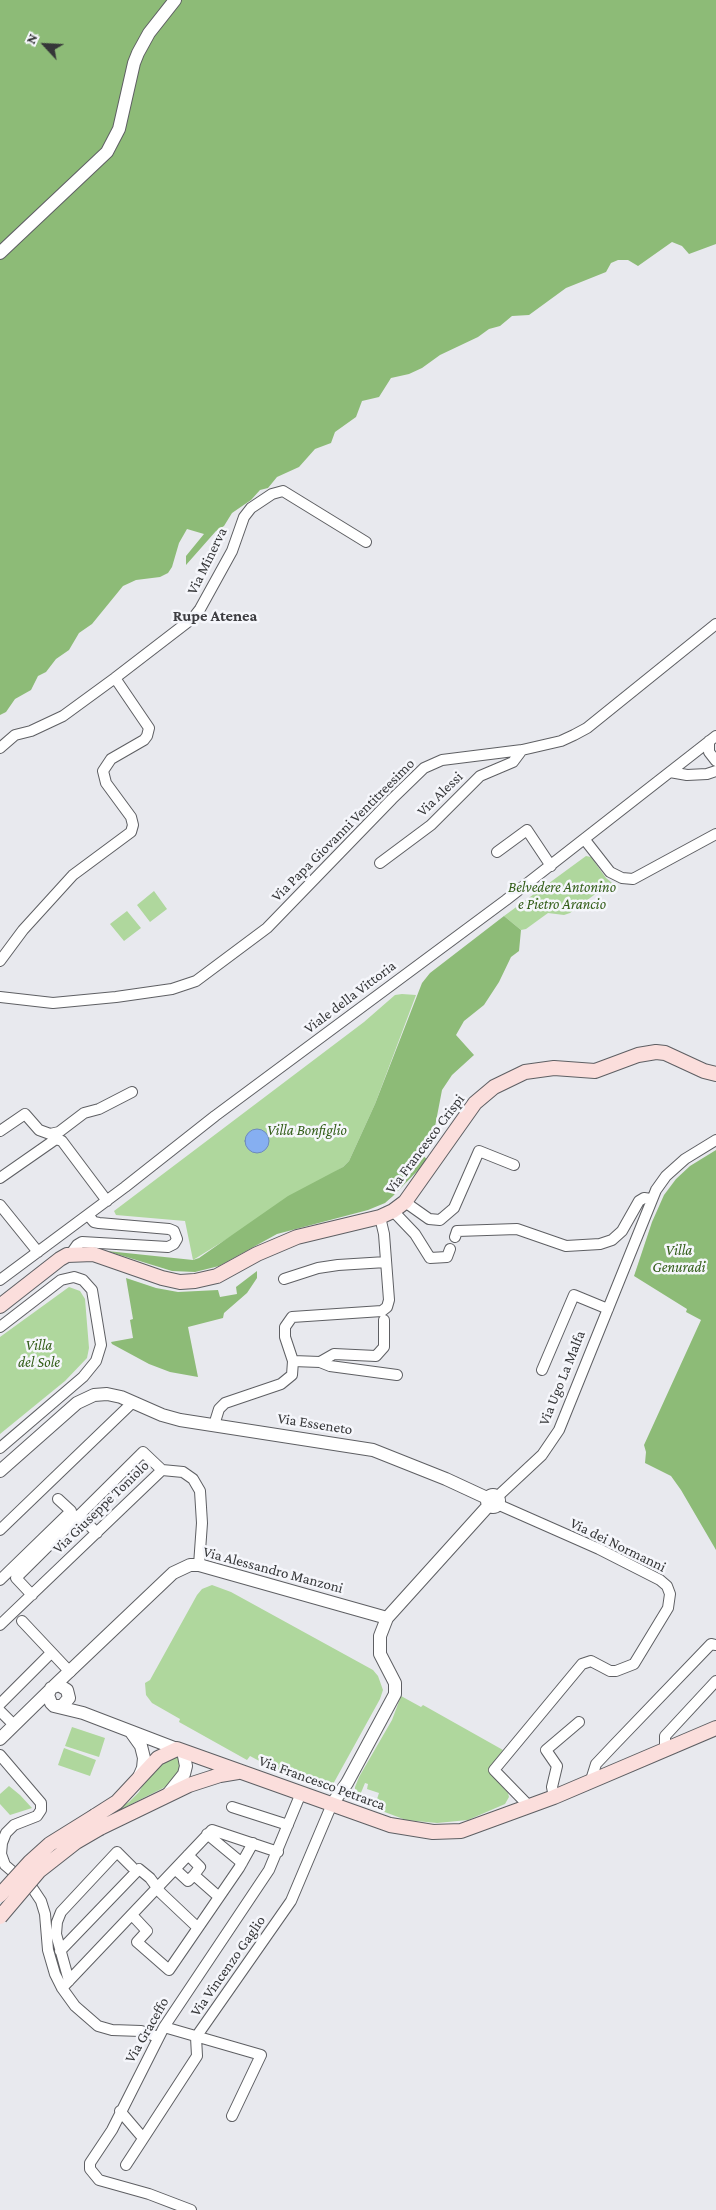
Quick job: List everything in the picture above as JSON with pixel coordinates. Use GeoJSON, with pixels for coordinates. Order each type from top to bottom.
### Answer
{"type":"FeatureCollection","features":[{"type":"Feature","properties":{"kind":"main road","name":"Via Francesco Crispi"},"geometry":{"type":"LineString","coordinates":[[70,1255],[93,1254],[162,1278],[180,1282],[218,1276],[258,1254],[297,1237],[380,1217],[393,1211],[405,1202],[475,1103],[494,1087],[516,1075],[534,1070],[554,1068],[595,1071],[638,1056],[656,1052],[665,1053],[704,1071],[716,1074]]}},
{"type":"Feature","properties":{"kind":"main road"},"geometry":{"type":"LineString","coordinates":[[0,1306],[60,1259],[70,1255]]}},
{"type":"Feature","properties":{"kind":"main road","name":"Via Francesco Petrarca"},"geometry":{"type":"LineString","coordinates":[[180,1750],[390,1825],[433,1832],[452,1832],[472,1829],[554,1797],[716,1728]]}},
{"type":"Feature","properties":{"kind":"main road"},"geometry":{"type":"LineString","coordinates":[[0,1917],[40,1871],[98,1822],[158,1758],[180,1750]]}},
{"type":"Feature","properties":{"kind":"main road"},"geometry":{"type":"LineString","coordinates":[[0,1895],[30,1862],[50,1844],[98,1822],[168,1794],[220,1775],[242,1772]]}},
{"type":"Feature","properties":{"kind":"street"},"geometry":{"type":"LineString","coordinates":[[0,253],[107,152],[119,129],[138,53],[149,33],[175,0]]}},
{"type":"Feature","properties":{"kind":"street","name":"Via Minerva"},"geometry":{"type":"LineString","coordinates":[[0,748],[15,735],[31,731],[63,716],[196,614],[232,551],[244,517],[251,508],[272,494],[283,490],[366,542]]}},
{"type":"Feature","properties":{"kind":"street","name":"Via Papa Giovanni Ventitreesimo"},"geometry":{"type":"LineString","coordinates":[[1,995],[53,1003],[172,989],[196,981],[267,928],[424,768],[450,758],[522,750],[561,741],[587,728],[716,624]]}},
{"type":"Feature","properties":{"kind":"street"},"geometry":{"type":"LineString","coordinates":[[0,961],[23,930],[73,875],[131,832],[133,825],[131,817],[106,783],[103,771],[110,759],[144,740],[149,728],[115,678]]}},
{"type":"Feature","properties":{"kind":"street"},"geometry":{"type":"LineString","coordinates":[[712,738],[709,752],[716,761]]}},
{"type":"Feature","properties":{"kind":"street","name":"Viale della Vittoria"},"geometry":{"type":"LineString","coordinates":[[0,1280],[107,1201],[215,1116],[551,866],[712,738]]}},
{"type":"Feature","properties":{"kind":"street","name":"Via Alessi"},"geometry":{"type":"LineString","coordinates":[[380,863],[431,825],[480,776],[513,762],[522,750]]}},
{"type":"Feature","properties":{"kind":"street"},"geometry":{"type":"LineString","coordinates":[[670,772],[687,775],[707,774],[716,771]]}},
{"type":"Feature","properties":{"kind":"street"},"geometry":{"type":"LineString","coordinates":[[497,852],[526,830],[551,866]]}},
{"type":"Feature","properties":{"kind":"street"},"geometry":{"type":"LineString","coordinates":[[585,840],[610,872],[622,878],[633,879],[716,834]]}},
{"type":"Feature","properties":{"kind":"street"},"geometry":{"type":"LineString","coordinates":[[0,1131],[24,1114],[39,1130],[50,1134],[59,1132],[84,1113],[99,1109],[132,1092]]}},
{"type":"Feature","properties":{"kind":"street"},"geometry":{"type":"LineString","coordinates":[[0,1178],[56,1139],[62,1141],[107,1201]]}},
{"type":"Feature","properties":{"kind":"street","name":"Via Ugo La Malfa"},"geometry":{"type":"LineString","coordinates":[[387,1618],[493,1501],[542,1455],[554,1439],[564,1421],[651,1199],[672,1170],[685,1159],[716,1140]]}},
{"type":"Feature","properties":{"kind":"street"},"geometry":{"type":"LineString","coordinates":[[405,1202],[429,1220],[440,1220],[454,1208],[479,1152],[514,1164]]}},
{"type":"Feature","properties":{"kind":"street"},"geometry":{"type":"LineString","coordinates":[[455,1237],[457,1231],[517,1229],[566,1246],[600,1244],[612,1240],[622,1231],[639,1200],[651,1199]]}},
{"type":"Feature","properties":{"kind":"street"},"geometry":{"type":"LineString","coordinates":[[0,1205],[38,1252]]}},
{"type":"Feature","properties":{"kind":"street"},"geometry":{"type":"LineString","coordinates":[[393,1211],[415,1234],[430,1258],[447,1257],[450,1249]]}},
{"type":"Feature","properties":{"kind":"street"},"geometry":{"type":"LineString","coordinates":[[70,1255],[77,1245],[82,1242],[168,1247],[174,1244],[176,1239],[176,1234],[168,1228],[99,1223],[94,1222],[88,1215]]}},
{"type":"Feature","properties":{"kind":"street"},"geometry":{"type":"LineString","coordinates":[[214,1426],[219,1409],[225,1403],[288,1380],[294,1369],[285,1336],[286,1328],[292,1317],[385,1310],[389,1300],[384,1234],[380,1217]]}},
{"type":"Feature","properties":{"kind":"street"},"geometry":{"type":"LineString","coordinates":[[284,1279],[318,1268],[386,1262]]}},
{"type":"Feature","properties":{"kind":"street"},"geometry":{"type":"LineString","coordinates":[[0,1326],[61,1280],[74,1278],[87,1283],[92,1290],[101,1345],[96,1361],[83,1377],[0,1448]]}},
{"type":"Feature","properties":{"kind":"street","name":"Via Ugo La Malfa"},"geometry":{"type":"LineString","coordinates":[[542,1370],[574,1295],[608,1309]]}},
{"type":"Feature","properties":{"kind":"street"},"geometry":{"type":"LineString","coordinates":[[320,1362],[334,1354],[370,1356],[379,1354],[384,1347],[384,1320]]}},
{"type":"Feature","properties":{"kind":"street"},"geometry":{"type":"LineString","coordinates":[[293,1361],[320,1362],[330,1366],[397,1375]]}},
{"type":"Feature","properties":{"kind":"street","name":"Via Esseneto"},"geometry":{"type":"LineString","coordinates":[[0,1472],[82,1399],[94,1395],[107,1394],[121,1397],[169,1417],[214,1426],[373,1450],[424,1470],[493,1501]]}},
{"type":"Feature","properties":{"kind":"street"},"geometry":{"type":"LineString","coordinates":[[0,1530],[132,1403]]}},
{"type":"Feature","properties":{"kind":"street","name":"Via Giuseppe Toniolo"},"geometry":{"type":"LineString","coordinates":[[0,1625],[32,1595],[162,1470],[143,1452],[16,1578],[32,1595]]}},
{"type":"Feature","properties":{"kind":"street"},"geometry":{"type":"LineString","coordinates":[[162,1470],[183,1472],[193,1479],[200,1490],[202,1523],[199,1565]]}},
{"type":"Feature","properties":{"kind":"street"},"geometry":{"type":"LineString","coordinates":[[0,1580],[71,1511],[58,1499]]}},
{"type":"Feature","properties":{"kind":"street","name":"Via dei Normanni"},"geometry":{"type":"LineString","coordinates":[[493,1501],[599,1549],[660,1580],[667,1586],[670,1594],[668,1608],[634,1664],[616,1671],[610,1671],[591,1661],[582,1664],[494,1770],[529,1806]]}},
{"type":"Feature","properties":{"kind":"street"},"geometry":{"type":"LineString","coordinates":[[79,1515],[96,1533]]}},
{"type":"Feature","properties":{"kind":"street","name":"Via Alessandro Manzoni"},"geometry":{"type":"LineString","coordinates":[[0,1740],[14,1725],[59,1690],[70,1672],[173,1573],[184,1567],[199,1565],[387,1618]]}},
{"type":"Feature","properties":{"kind":"street"},"geometry":{"type":"LineString","coordinates":[[332,1804],[347,1783],[395,1694],[395,1683],[380,1654],[380,1636],[387,1618]]}},
{"type":"Feature","properties":{"kind":"street"},"geometry":{"type":"LineString","coordinates":[[22,1621],[70,1672]]}},
{"type":"Feature","properties":{"kind":"street"},"geometry":{"type":"LineString","coordinates":[[591,1780],[596,1764],[612,1746],[711,1644],[716,1645]]}},
{"type":"Feature","properties":{"kind":"street"},"geometry":{"type":"LineString","coordinates":[[0,1704],[51,1653]]}},
{"type":"Feature","properties":{"kind":"street"},"geometry":{"type":"LineString","coordinates":[[665,1749],[665,1736],[716,1682]]}},
{"type":"Feature","properties":{"kind":"street"},"geometry":{"type":"LineString","coordinates":[[59,1690],[66,1702],[56,1706],[48,1700],[59,1690]]}},
{"type":"Feature","properties":{"kind":"street"},"geometry":{"type":"LineString","coordinates":[[59,1690],[83,1713]]}},
{"type":"Feature","properties":{"kind":"street","name":"Via Alessandro Manzoni"},"geometry":{"type":"LineString","coordinates":[[26,1715],[40,1709],[56,1706]]}},
{"type":"Feature","properties":{"kind":"street","name":"Via Francesco Petrarca"},"geometry":{"type":"LineString","coordinates":[[56,1706],[83,1713],[180,1750]]}},
{"type":"Feature","properties":{"kind":"street"},"geometry":{"type":"LineString","coordinates":[[0,1711],[14,1725]]}},
{"type":"Feature","properties":{"kind":"street"},"geometry":{"type":"LineString","coordinates":[[554,1797],[552,1787],[557,1766],[546,1750],[579,1722]]}},
{"type":"Feature","properties":{"kind":"street"},"geometry":{"type":"LineString","coordinates":[[131,1732],[141,1746],[144,1758],[143,1768],[135,1784]]}},
{"type":"Feature","properties":{"kind":"street"},"geometry":{"type":"LineString","coordinates":[[168,1794],[184,1774],[186,1766],[180,1750]]}},
{"type":"Feature","properties":{"kind":"street"},"geometry":{"type":"LineString","coordinates":[[0,1755],[39,1800],[41,1806],[37,1816],[3,1830],[1,1848],[3,1867],[33,1889],[41,1901],[45,1914],[48,1950],[55,1974],[65,1984]]}},
{"type":"Feature","properties":{"kind":"street","name":"Via Graceffo"},"geometry":{"type":"LineString","coordinates":[[191,2210],[178,2208],[149,2194],[99,2180],[93,2176],[90,2163],[112,2130],[164,2027],[256,1891],[278,1852],[301,1793]]}},
{"type":"Feature","properties":{"kind":"street","name":"Via Vincenzo Gaglio"},"geometry":{"type":"LineString","coordinates":[[126,2165],[197,2056],[196,2037],[291,1901],[332,1804]]}},
{"type":"Feature","properties":{"kind":"street"},"geometry":{"type":"LineString","coordinates":[[232,1807],[288,1825]]}},
{"type":"Feature","properties":{"kind":"street"},"geometry":{"type":"LineString","coordinates":[[209,1832],[253,1843],[278,1852]]}},
{"type":"Feature","properties":{"kind":"street"},"geometry":{"type":"LineString","coordinates":[[65,1984],[209,1832]]}},
{"type":"Feature","properties":{"kind":"street"},"geometry":{"type":"LineString","coordinates":[[209,1832],[242,1863]]}},
{"type":"Feature","properties":{"kind":"street"},"geometry":{"type":"LineString","coordinates":[[132,1915],[147,1931],[137,1942],[169,1970],[242,1863],[253,1843]]}},
{"type":"Feature","properties":{"kind":"street"},"geometry":{"type":"LineString","coordinates":[[132,1867],[117,1852],[64,1907],[59,1915],[56,1928],[65,1984],[75,2006],[98,2026],[112,2030],[141,2031],[158,2037]]}},
{"type":"Feature","properties":{"kind":"street"},"geometry":{"type":"LineString","coordinates":[[175,1869],[188,1881],[194,1875],[200,1867],[188,1855]]}},
{"type":"Feature","properties":{"kind":"street"},"geometry":{"type":"LineString","coordinates":[[60,1951],[139,1869],[197,1927]]}},
{"type":"Feature","properties":{"kind":"street"},"geometry":{"type":"LineString","coordinates":[[194,1875],[219,1897]]}},
{"type":"Feature","properties":{"kind":"street"},"geometry":{"type":"LineString","coordinates":[[164,2027],[261,2055],[232,2116]]}},
{"type":"Feature","properties":{"kind":"street"},"geometry":{"type":"LineString","coordinates":[[120,2111],[143,2138]]}},
{"type":"Feature","properties":{"kind":"green space"},"geometry":{"type":"Polygon","coordinates":[[[0,0],[716,0],[716,244],[689,254],[682,246],[672,242],[638,266],[628,260],[618,260],[611,263],[606,272],[566,288],[529,315],[512,316],[500,326],[489,329],[478,337],[440,355],[422,368],[409,374],[391,378],[379,397],[362,401],[356,417],[335,432],[331,443],[315,449],[299,467],[277,477],[268,488],[260,490],[251,500],[232,513],[224,526],[216,531],[186,565],[186,556],[204,534],[187,529],[179,543],[172,567],[168,573],[160,577],[136,580],[123,586],[92,624],[79,633],[69,650],[56,659],[46,672],[38,676],[31,690],[15,699],[6,712],[0,715],[0,0]]]}},
{"type":"Feature","properties":{"kind":"green space","name":"Belvedere Antonino e Pietro Arancio"},"geometry":{"type":"Polygon","coordinates":[[[586,856],[591,857],[606,878],[616,888],[612,892],[606,886],[570,913],[564,915],[548,913],[526,929],[521,930],[504,916],[586,856]]]}},
{"type":"Feature","properties":{"kind":"green space"},"geometry":{"type":"Polygon","coordinates":[[[154,891],[167,909],[150,922],[137,905],[154,891]]]}},
{"type":"Feature","properties":{"kind":"green space"},"geometry":{"type":"Polygon","coordinates":[[[127,911],[141,928],[124,941],[110,924],[127,911]]]}},
{"type":"Feature","properties":{"kind":"green space"},"geometry":{"type":"Polygon","coordinates":[[[504,916],[521,930],[519,951],[511,957],[499,982],[484,1005],[464,1021],[456,1035],[474,1055],[452,1075],[442,1090],[433,1137],[422,1155],[428,1160],[385,1203],[368,1210],[277,1234],[219,1266],[195,1272],[172,1271],[107,1251],[193,1260],[199,1258],[288,1196],[343,1167],[349,1161],[375,1104],[422,983],[430,973],[504,916]]]}},
{"type":"Feature","properties":{"kind":"green space","name":"Villa Bonfiglio"},"geometry":{"type":"Polygon","coordinates":[[[395,995],[416,995],[375,1104],[349,1161],[343,1167],[193,1260],[185,1221],[116,1215],[114,1211],[364,1022],[395,995]]]}},
{"type":"Feature","properties":{"kind":"green space","name":"Villa Genuradi"},"geometry":{"type":"Polygon","coordinates":[[[716,1150],[716,1550],[671,1476],[645,1463],[646,1452],[644,1445],[701,1320],[686,1312],[687,1309],[634,1276],[652,1222],[664,1195],[676,1179],[690,1166],[716,1150]]]}},
{"type":"Feature","properties":{"kind":"green space"},"geometry":{"type":"Polygon","coordinates":[[[257,1271],[257,1278],[247,1293],[224,1313],[223,1318],[188,1327],[198,1377],[170,1372],[149,1364],[111,1342],[133,1338],[130,1320],[133,1319],[126,1278],[156,1288],[178,1292],[218,1290],[220,1297],[237,1294],[236,1287],[257,1271]]]}},
{"type":"Feature","properties":{"kind":"green space","name":"Villa del Sole"},"geometry":{"type":"Polygon","coordinates":[[[69,1287],[80,1291],[85,1299],[89,1348],[87,1358],[65,1381],[0,1434],[0,1337],[69,1287]]]}},
{"type":"Feature","properties":{"kind":"green space"},"geometry":{"type":"Polygon","coordinates":[[[212,1585],[231,1592],[373,1670],[378,1676],[383,1690],[380,1699],[332,1786],[322,1788],[295,1780],[250,1756],[247,1760],[179,1722],[180,1719],[152,1703],[146,1695],[145,1683],[150,1680],[197,1595],[202,1589],[212,1585]]]}},
{"type":"Feature","properties":{"kind":"green space"},"geometry":{"type":"Polygon","coordinates":[[[401,1696],[421,1707],[423,1705],[503,1750],[488,1770],[508,1793],[509,1797],[505,1804],[468,1820],[437,1823],[406,1820],[374,1808],[379,1793],[367,1789],[368,1784],[365,1783],[358,1800],[355,1797],[355,1787],[359,1777],[392,1720],[401,1696]]]}},
{"type":"Feature","properties":{"kind":"green space"},"geometry":{"type":"Polygon","coordinates":[[[72,1727],[105,1738],[99,1757],[65,1746],[72,1727]]]}},
{"type":"Feature","properties":{"kind":"green space"},"geometry":{"type":"Polygon","coordinates":[[[64,1748],[96,1760],[90,1776],[58,1765],[64,1748]]]}},
{"type":"Feature","properties":{"kind":"green space"},"geometry":{"type":"Polygon","coordinates":[[[178,1756],[182,1769],[171,1784],[96,1822],[129,1802],[139,1792],[149,1774],[163,1759],[178,1756]]]}},
{"type":"Feature","properties":{"kind":"green space"},"geometry":{"type":"Polygon","coordinates":[[[9,1786],[32,1808],[10,1815],[0,1804],[0,1794],[9,1786]]]}},
{"type":"Feature","properties":{"kind":"water"},"geometry":{"type":"Polygon","coordinates":[[[257,1129],[266,1132],[269,1141],[266,1150],[257,1153],[248,1150],[245,1141],[248,1132],[257,1129]]]}},
{"type":"Feature","properties":{"kind":"district","name":"Rupe Atenea"},"geometry":{"type":"Point","coordinates":[215,616]}}]}
